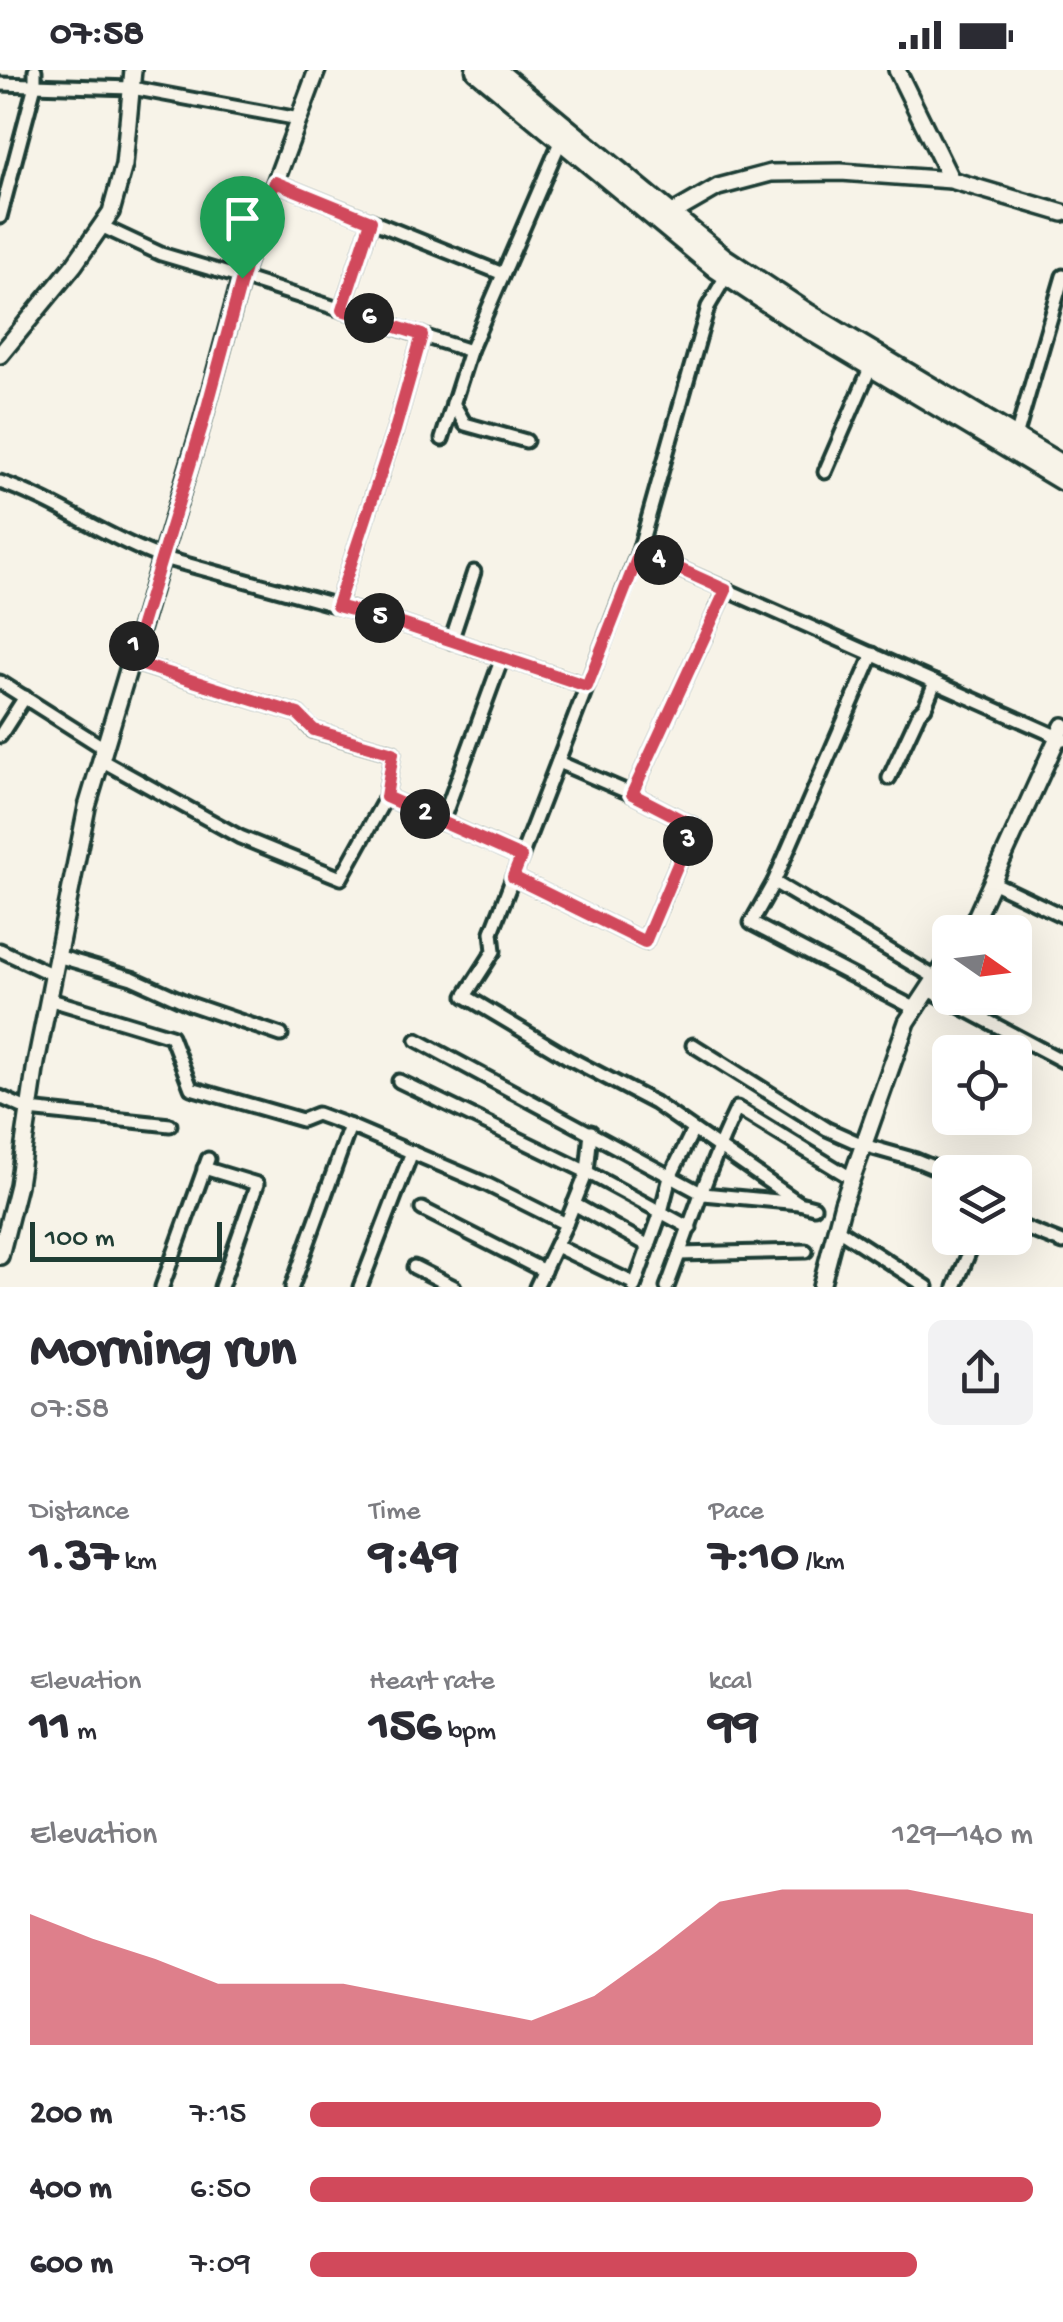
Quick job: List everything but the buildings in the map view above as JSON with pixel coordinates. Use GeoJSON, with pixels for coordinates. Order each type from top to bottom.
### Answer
{"type":"FeatureCollection","features":[{"type":"Feature","properties":{"kind":"main road"},"geometry":{"type":"LineString","coordinates":[[476,70],[800,324],[1063,481]]}},
{"type":"Feature","properties":{"kind":"main road"},"geometry":{"type":"LineString","coordinates":[[496,70],[666,219]]}},
{"type":"Feature","properties":{"kind":"main road"},"geometry":{"type":"LineString","coordinates":[[730,270],[1063,466]]}},
{"type":"Feature","properties":{"kind":"street"},"geometry":{"type":"LineString","coordinates":[[0,217],[35,85],[35,70]]}},
{"type":"Feature","properties":{"kind":"street"},"geometry":{"type":"LineString","coordinates":[[0,355],[74,265],[111,212],[124,166],[134,70]]}},
{"type":"Feature","properties":{"kind":"street"},"geometry":{"type":"LineString","coordinates":[[0,1256],[6,1209],[87,808],[202,426],[242,278],[317,70]]}},
{"type":"Feature","properties":{"kind":"street"},"geometry":{"type":"LineString","coordinates":[[898,70],[952,180]]}},
{"type":"Feature","properties":{"kind":"street"},"geometry":{"type":"LineString","coordinates":[[0,84],[132,88],[299,119]]}},
{"type":"Feature","properties":{"kind":"street"},"geometry":{"type":"LineString","coordinates":[[442,439],[470,351],[561,140]]}},
{"type":"Feature","properties":{"kind":"street"},"geometry":{"type":"LineString","coordinates":[[666,219],[718,187],[771,174],[841,172],[952,180],[1063,213]]}},
{"type":"Feature","properties":{"kind":"street"},"geometry":{"type":"LineString","coordinates":[[275,182],[503,274]]}},
{"type":"Feature","properties":{"kind":"street"},"geometry":{"type":"LineString","coordinates":[[342,310],[371,221]]}},
{"type":"Feature","properties":{"kind":"street"},"geometry":{"type":"LineString","coordinates":[[101,226],[161,254],[470,351]]}},
{"type":"Feature","properties":{"kind":"street"},"geometry":{"type":"LineString","coordinates":[[730,270],[708,307],[640,551],[492,932],[494,952],[465,996],[569,1058],[655,1102],[799,1203]]}},
{"type":"Feature","properties":{"kind":"street"},"geometry":{"type":"LineString","coordinates":[[1016,437],[1063,276]]}},
{"type":"Feature","properties":{"kind":"street"},"geometry":{"type":"LineString","coordinates":[[337,606],[422,335]]}},
{"type":"Feature","properties":{"kind":"street"},"geometry":{"type":"LineString","coordinates":[[825,472],[871,366]]}},
{"type":"Feature","properties":{"kind":"street"},"geometry":{"type":"LineString","coordinates":[[453,403],[464,424],[526,441]]}},
{"type":"Feature","properties":{"kind":"street"},"geometry":{"type":"LineString","coordinates":[[0,482],[31,492],[133,548],[160,558],[337,606],[587,686]]}},
{"type":"Feature","properties":{"kind":"street"},"geometry":{"type":"LineString","coordinates":[[640,551],[1062,734],[976,915]]}},
{"type":"Feature","properties":{"kind":"street"},"geometry":{"type":"LineString","coordinates":[[450,640],[474,572]]}},
{"type":"Feature","properties":{"kind":"street"},"geometry":{"type":"LineString","coordinates":[[632,794],[726,590]]}},
{"type":"Feature","properties":{"kind":"street"},"geometry":{"type":"LineString","coordinates":[[873,654],[774,882],[750,923],[916,1010]]}},
{"type":"Feature","properties":{"kind":"street"},"geometry":{"type":"LineString","coordinates":[[442,822],[502,658]]}},
{"type":"Feature","properties":{"kind":"street"},"geometry":{"type":"LineString","coordinates":[[0,682],[102,754],[240,837],[342,878],[386,797],[393,753],[314,730],[298,714],[130,661]]}},
{"type":"Feature","properties":{"kind":"street"},"geometry":{"type":"LineString","coordinates":[[889,778],[935,682]]}},
{"type":"Feature","properties":{"kind":"street"},"geometry":{"type":"LineString","coordinates":[[0,736],[25,698]]}},
{"type":"Feature","properties":{"kind":"street"},"geometry":{"type":"LineString","coordinates":[[513,877],[645,942],[694,826],[558,762]]}},
{"type":"Feature","properties":{"kind":"street"},"geometry":{"type":"LineString","coordinates":[[386,797],[521,857]]}},
{"type":"Feature","properties":{"kind":"street"},"geometry":{"type":"LineString","coordinates":[[774,882],[932,984],[907,1022],[852,1178],[822,1287]]}},
{"type":"Feature","properties":{"kind":"street"},"geometry":{"type":"LineString","coordinates":[[992,882],[1063,916]]}},
{"type":"Feature","properties":{"kind":"street"},"geometry":{"type":"LineString","coordinates":[[0,950],[53,976]]}},
{"type":"Feature","properties":{"kind":"street"},"geometry":{"type":"LineString","coordinates":[[57,956],[132,978],[190,1004],[281,1036]]}},
{"type":"Feature","properties":{"kind":"street"},"geometry":{"type":"LineString","coordinates":[[48,999],[171,1036],[191,1088],[302,1120],[317,1114],[488,1185],[566,1224]]}},
{"type":"Feature","properties":{"kind":"street"},"geometry":{"type":"LineString","coordinates":[[985,1015],[1063,1061]]}},
{"type":"Feature","properties":{"kind":"street"},"geometry":{"type":"LineString","coordinates":[[417,1040],[702,1194],[814,1206]]}},
{"type":"Feature","properties":{"kind":"street"},"geometry":{"type":"LineString","coordinates":[[693,1045],[827,1128],[863,1145],[932,1167]]}},
{"type":"Feature","properties":{"kind":"street"},"geometry":{"type":"LineString","coordinates":[[399,1081],[587,1172],[690,1228]]}},
{"type":"Feature","properties":{"kind":"street"},"geometry":{"type":"LineString","coordinates":[[0,1097],[28,1110],[170,1126]]}},
{"type":"Feature","properties":{"kind":"street"},"geometry":{"type":"LineString","coordinates":[[666,1287],[737,1108],[852,1178]]}},
{"type":"Feature","properties":{"kind":"street"},"geometry":{"type":"LineString","coordinates":[[292,1287],[350,1126]]}},
{"type":"Feature","properties":{"kind":"street"},"geometry":{"type":"LineString","coordinates":[[556,1246],[634,1286],[670,1177],[693,1130]]}},
{"type":"Feature","properties":{"kind":"street"},"geometry":{"type":"LineString","coordinates":[[536,1287],[587,1172],[591,1132]]}},
{"type":"Feature","properties":{"kind":"street"},"geometry":{"type":"LineString","coordinates":[[360,1287],[412,1152]]}},
{"type":"Feature","properties":{"kind":"street"},"geometry":{"type":"LineString","coordinates":[[162,1287],[206,1163],[256,1184],[220,1287]]}},
{"type":"Feature","properties":{"kind":"street"},"geometry":{"type":"LineString","coordinates":[[574,1204],[648,1246]]}},
{"type":"Feature","properties":{"kind":"street"},"geometry":{"type":"LineString","coordinates":[[422,1209],[544,1271]]}},
{"type":"Feature","properties":{"kind":"street"},"geometry":{"type":"LineString","coordinates":[[836,1228],[927,1287]]}},
{"type":"Feature","properties":{"kind":"street"},"geometry":{"type":"LineString","coordinates":[[1032,1231],[1063,1243]]}},
{"type":"Feature","properties":{"kind":"street"},"geometry":{"type":"LineString","coordinates":[[680,1254],[806,1251]]}},
{"type":"Feature","properties":{"kind":"street"},"geometry":{"type":"LineString","coordinates":[[955,1287],[968,1255]]}},
{"type":"Feature","properties":{"kind":"street"},"geometry":{"type":"LineString","coordinates":[[414,1267],[454,1287]]}},
{"type":"Feature","properties":{"kind":"route"},"geometry":{"type":"LineString","coordinates":[[275,182],[371,221],[342,310],[422,335],[337,606],[587,686],[640,551],[726,590],[632,794],[694,826],[645,942],[513,877],[521,857],[386,797],[393,753],[314,730],[298,714],[130,661],[202,426],[242,278],[275,182]]}}]}
